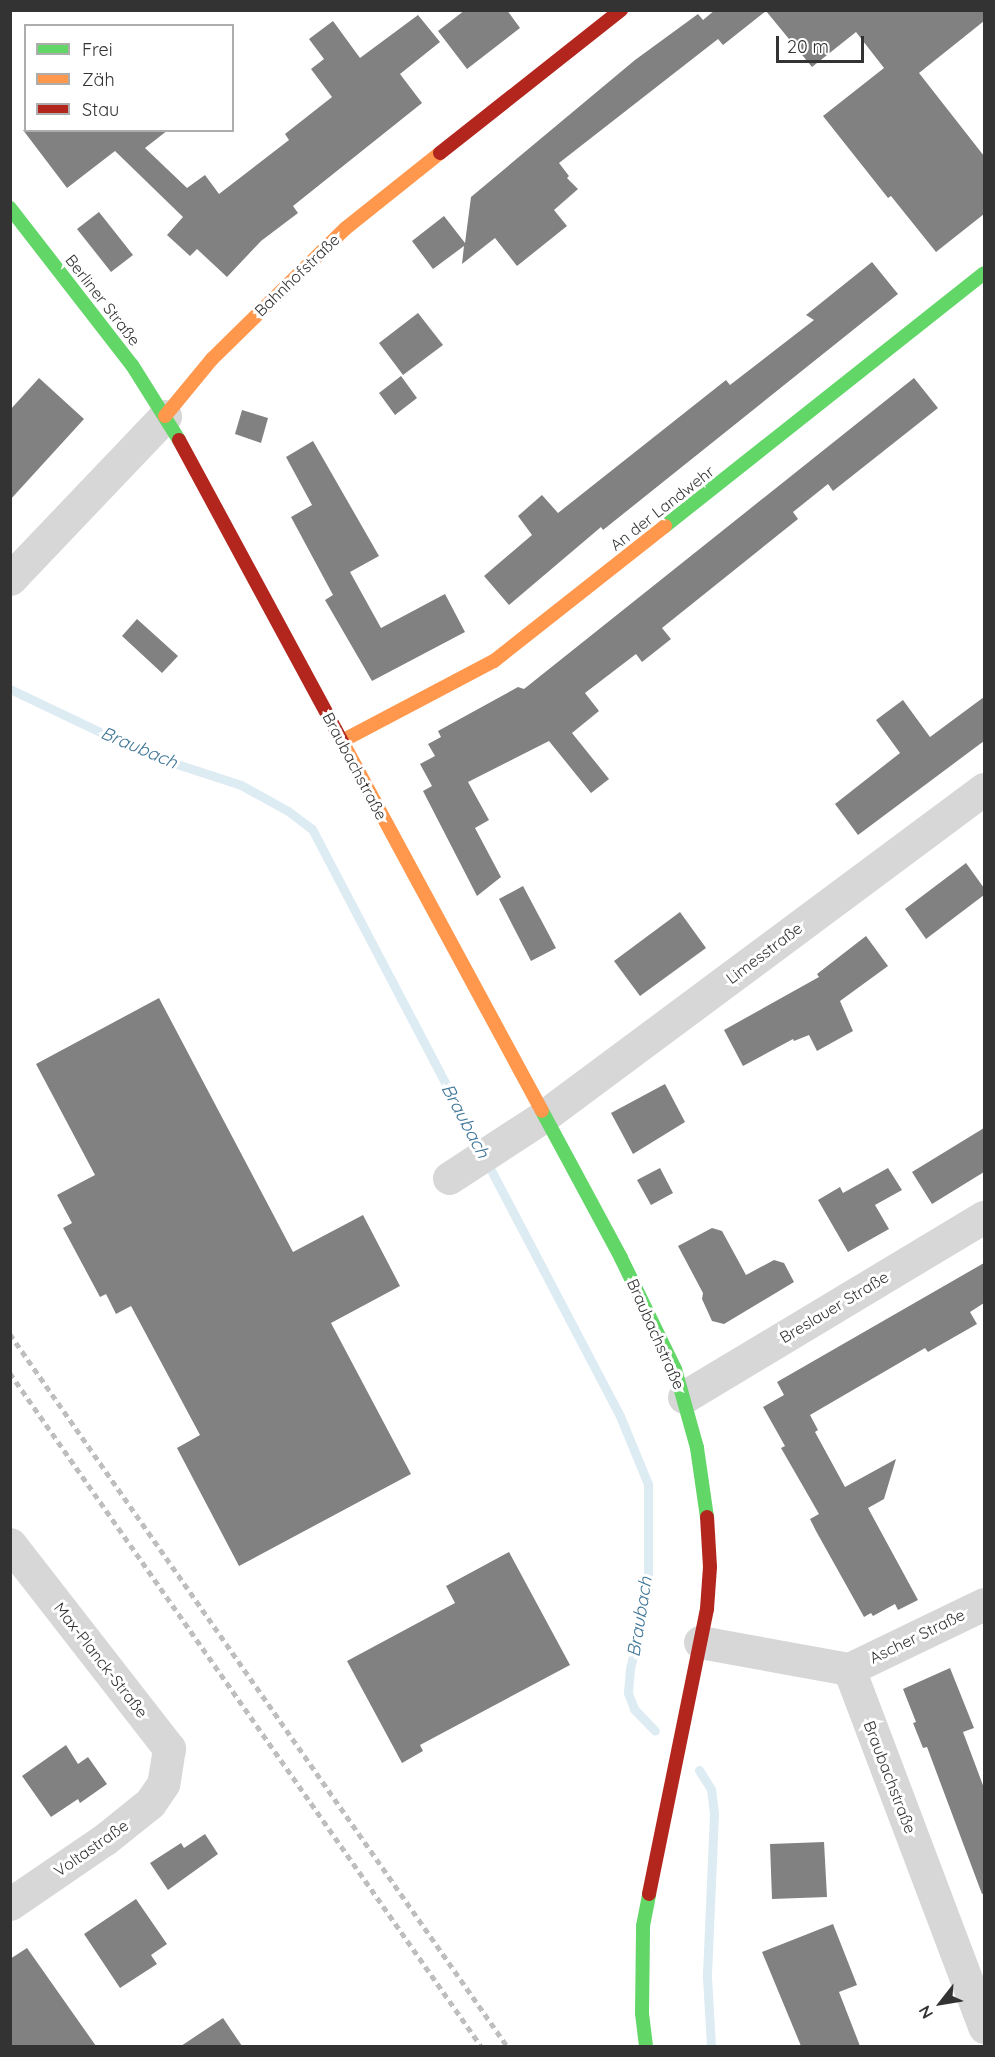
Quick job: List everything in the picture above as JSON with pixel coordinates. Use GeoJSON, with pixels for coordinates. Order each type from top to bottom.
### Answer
{"type":"FeatureCollection","features":[{"type":"Feature","properties":{"kind":"street","name":"Bahnhofstraße"},"geometry":{"type":"LineString","coordinates":[[10,579],[165,416],[212,359],[346,228],[621,10]]}},
{"type":"Feature","properties":{"kind":"street","name":"Berliner Straße"},"geometry":{"type":"LineString","coordinates":[[10,208],[132,365],[165,416]]}},
{"type":"Feature","properties":{"kind":"street","name":"An der Landwehr"},"geometry":{"type":"LineString","coordinates":[[342,741],[494,661],[984,273]]}},
{"type":"Feature","properties":{"kind":"street","name":"Braubachstraße"},"geometry":{"type":"LineString","coordinates":[[165,416],[662,1337],[684,1397],[697,1448],[707,1510],[710,1567],[707,1609],[643,1926],[642,2004],[646,2046]]}},
{"type":"Feature","properties":{"kind":"street","name":"Limesstraße"},"geometry":{"type":"LineString","coordinates":[[544,1116],[984,789]]}},
{"type":"Feature","properties":{"kind":"street"},"geometry":{"type":"LineString","coordinates":[[449,1178],[544,1116]]}},
{"type":"Feature","properties":{"kind":"street","name":"Breslauer Straße"},"geometry":{"type":"LineString","coordinates":[[684,1397],[984,1217]]}},
{"type":"Feature","properties":{"kind":"street","name":"Max-Planck-Straße"},"geometry":{"type":"LineString","coordinates":[[10,1544],[169,1748],[163,1784]]}},
{"type":"Feature","properties":{"kind":"street","name":"Ascher Straße"},"geometry":{"type":"LineString","coordinates":[[849,1669],[984,1604]]}},
{"type":"Feature","properties":{"kind":"street"},"geometry":{"type":"LineString","coordinates":[[700,1642],[849,1669]]}},
{"type":"Feature","properties":{"kind":"street","name":"Braubachstraße"},"geometry":{"type":"LineString","coordinates":[[849,1669],[984,2027]]}},
{"type":"Feature","properties":{"kind":"street","name":"Voltastraße"},"geometry":{"type":"LineString","coordinates":[[10,1904],[135,1817],[158,1795],[163,1784]]}},
{"type":"Feature","properties":{"kind":"building"},"geometry":{"type":"Polygon","coordinates":[[[465,10],[507,10],[520,28],[467,69],[438,31],[465,10]]]}},
{"type":"Feature","properties":{"kind":"building"},"geometry":{"type":"Polygon","coordinates":[[[715,10],[984,10],[984,21],[919,73],[984,156],[984,214],[936,252],[891,196],[888,198],[823,116],[884,68],[856,32],[812,67],[766,11],[723,45],[718,39],[559,163],[569,176],[567,178],[578,189],[554,210],[567,226],[517,266],[495,238],[462,264],[464,246],[433,269],[412,241],[444,216],[465,243],[471,197],[635,60],[698,14],[703,20],[715,10]]]}},
{"type":"Feature","properties":{"kind":"building"},"geometry":{"type":"Polygon","coordinates":[[[418,15],[440,42],[400,74],[422,103],[293,206],[298,213],[261,241],[227,277],[197,249],[190,256],[167,235],[183,217],[115,151],[67,188],[25,132],[165,132],[145,148],[187,188],[205,175],[219,194],[289,140],[285,134],[332,97],[311,69],[324,59],[309,39],[333,21],[360,58],[418,15]]]}},
{"type":"Feature","properties":{"kind":"building"},"geometry":{"type":"Polygon","coordinates":[[[99,212],[133,255],[111,272],[77,229],[99,212]]]}},
{"type":"Feature","properties":{"kind":"building"},"geometry":{"type":"Polygon","coordinates":[[[872,262],[898,294],[603,530],[601,527],[509,605],[484,576],[532,535],[518,516],[542,495],[558,513],[726,380],[730,385],[814,320],[806,315],[872,262]]]}},
{"type":"Feature","properties":{"kind":"building"},"geometry":{"type":"Polygon","coordinates":[[[418,313],[443,345],[403,375],[379,343],[418,313]]]}},
{"type":"Feature","properties":{"kind":"building"},"geometry":{"type":"Polygon","coordinates":[[[401,376],[417,398],[395,415],[379,393],[401,376]]]}},
{"type":"Feature","properties":{"kind":"building"},"geometry":{"type":"Polygon","coordinates":[[[39,378],[84,419],[10,500],[10,410],[39,378]]]}},
{"type":"Feature","properties":{"kind":"building"},"geometry":{"type":"Polygon","coordinates":[[[914,378],[938,408],[833,491],[828,484],[793,512],[798,519],[662,628],[671,639],[642,662],[636,654],[585,693],[599,711],[572,733],[609,779],[591,793],[549,741],[468,782],[489,820],[475,828],[501,877],[477,896],[423,791],[432,786],[420,764],[435,756],[428,744],[441,737],[438,731],[518,687],[524,689],[914,378]]]}},
{"type":"Feature","properties":{"kind":"building"},"geometry":{"type":"Polygon","coordinates":[[[242,410],[268,418],[261,443],[235,434],[242,410]]]}},
{"type":"Feature","properties":{"kind":"building"},"geometry":{"type":"Polygon","coordinates":[[[313,441],[379,556],[350,572],[381,628],[445,594],[465,632],[372,681],[325,600],[333,595],[291,517],[312,505],[286,457],[313,441]]]}},
{"type":"Feature","properties":{"kind":"building"},"geometry":{"type":"Polygon","coordinates":[[[137,619],[178,656],[162,673],[122,636],[137,619]]]}},
{"type":"Feature","properties":{"kind":"building"},"geometry":{"type":"Polygon","coordinates":[[[984,697],[984,741],[858,835],[835,804],[900,753],[876,720],[903,700],[930,737],[984,697]]]}},
{"type":"Feature","properties":{"kind":"building"},"geometry":{"type":"Polygon","coordinates":[[[966,863],[984,888],[984,895],[926,939],[905,909],[966,863]]]}},
{"type":"Feature","properties":{"kind":"building"},"geometry":{"type":"Polygon","coordinates":[[[523,886],[556,948],[531,961],[499,899],[523,886]]]}},
{"type":"Feature","properties":{"kind":"building"},"geometry":{"type":"Polygon","coordinates":[[[680,912],[706,948],[640,996],[614,961],[680,912]]]}},
{"type":"Feature","properties":{"kind":"building"},"geometry":{"type":"Polygon","coordinates":[[[866,936],[888,966],[840,1001],[853,1031],[817,1051],[809,1035],[794,1041],[793,1039],[743,1066],[724,1030],[819,977],[817,974],[866,936]]]}},
{"type":"Feature","properties":{"kind":"building"},"geometry":{"type":"Polygon","coordinates":[[[159,998],[293,1252],[363,1215],[400,1286],[331,1323],[411,1474],[239,1566],[177,1448],[200,1435],[131,1306],[116,1314],[106,1294],[100,1297],[63,1228],[72,1223],[57,1195],[95,1175],[36,1064],[159,998]]]}},
{"type":"Feature","properties":{"kind":"building"},"geometry":{"type":"Polygon","coordinates":[[[665,1084],[685,1122],[633,1154],[611,1113],[665,1084]]]}},
{"type":"Feature","properties":{"kind":"building"},"geometry":{"type":"Polygon","coordinates":[[[984,1128],[984,1172],[932,1204],[912,1172],[984,1128]]]}},
{"type":"Feature","properties":{"kind":"building"},"geometry":{"type":"Polygon","coordinates":[[[660,1168],[673,1193],[651,1205],[637,1180],[660,1168]]]}},
{"type":"Feature","properties":{"kind":"building"},"geometry":{"type":"Polygon","coordinates":[[[888,1168],[902,1190],[875,1205],[889,1229],[848,1252],[818,1200],[840,1187],[843,1193],[888,1168]]]}},
{"type":"Feature","properties":{"kind":"building"},"geometry":{"type":"Polygon","coordinates":[[[712,1228],[722,1231],[746,1275],[774,1260],[784,1263],[794,1282],[724,1324],[712,1321],[702,1299],[703,1293],[678,1246],[712,1228]]]}},
{"type":"Feature","properties":{"kind":"building"},"geometry":{"type":"Polygon","coordinates":[[[984,1263],[984,1303],[970,1312],[977,1324],[928,1352],[925,1348],[810,1415],[818,1430],[815,1432],[845,1487],[896,1459],[884,1499],[868,1508],[918,1600],[898,1610],[895,1604],[873,1616],[871,1613],[864,1617],[810,1519],[819,1514],[781,1448],[785,1446],[763,1407],[784,1395],[777,1382],[984,1263]]]}},
{"type":"Feature","properties":{"kind":"building"},"geometry":{"type":"Polygon","coordinates":[[[509,1552],[570,1665],[420,1745],[423,1751],[402,1763],[347,1661],[455,1603],[446,1586],[509,1552]]]}},
{"type":"Feature","properties":{"kind":"building"},"geometry":{"type":"Polygon","coordinates":[[[950,1668],[974,1728],[963,1732],[984,1788],[984,1893],[982,1894],[927,1747],[923,1748],[913,1723],[916,1722],[903,1689],[950,1668]]]}},
{"type":"Feature","properties":{"kind":"building"},"geometry":{"type":"Polygon","coordinates":[[[66,1745],[78,1764],[88,1757],[107,1784],[80,1803],[78,1799],[51,1817],[22,1776],[66,1745]]]}},
{"type":"Feature","properties":{"kind":"building"},"geometry":{"type":"Polygon","coordinates":[[[205,1834],[218,1854],[168,1890],[150,1863],[181,1843],[184,1848],[205,1834]]]}},
{"type":"Feature","properties":{"kind":"building"},"geometry":{"type":"Polygon","coordinates":[[[824,1842],[827,1897],[772,1899],[770,1844],[824,1842]]]}},
{"type":"Feature","properties":{"kind":"building"},"geometry":{"type":"Polygon","coordinates":[[[136,1899],[167,1944],[151,1955],[157,1964],[120,1988],[84,1934],[136,1899]]]}},
{"type":"Feature","properties":{"kind":"building"},"geometry":{"type":"Polygon","coordinates":[[[833,1924],[857,1985],[839,1992],[860,2046],[801,2046],[762,1952],[833,1924]]]}},
{"type":"Feature","properties":{"kind":"building"},"geometry":{"type":"Polygon","coordinates":[[[27,1948],[96,2046],[10,2046],[10,1959],[27,1948]]]}},
{"type":"Feature","properties":{"kind":"building"},"geometry":{"type":"Polygon","coordinates":[[[223,2018],[242,2046],[181,2046],[223,2018]]]}},
{"type":"Feature","properties":{"kind":"waterway","name":"Braubach"},"geometry":{"type":"LineString","coordinates":[[10,689],[146,754],[241,785],[288,811],[312,829],[620,1416],[648,1484],[648,1588],[630,1669],[628,1693],[634,1709],[655,1731]]}},
{"type":"Feature","properties":{"kind":"waterway","name":"Braubach"},"geometry":{"type":"LineString","coordinates":[[699,1770],[711,1789],[714,1814],[707,1977],[711,2046]]}},
{"type":"Feature","properties":{"kind":"railway"},"geometry":{"type":"LineString","coordinates":[[10,1334],[507,2046]]}},
{"type":"Feature","properties":{"kind":"railway"},"geometry":{"type":"LineString","coordinates":[[10,1373],[481,2046]]}},
{"type":"Feature","properties":{"kind":"traffic: fast"},"geometry":{"type":"LineString","coordinates":[[10,208],[132,365],[179,440]]}},
{"type":"Feature","properties":{"kind":"traffic: fast"},"geometry":{"type":"LineString","coordinates":[[665,526],[984,273]]}},
{"type":"Feature","properties":{"kind":"traffic: fast"},"geometry":{"type":"LineString","coordinates":[[542,1111],[621,1258],[675,1369],[697,1448],[707,1517]]}},
{"type":"Feature","properties":{"kind":"traffic: fast"},"geometry":{"type":"LineString","coordinates":[[646,2046],[642,2013],[643,1926],[649,1894]]}},
{"type":"Feature","properties":{"kind":"traffic: slow"},"geometry":{"type":"LineString","coordinates":[[165,416],[212,359],[346,228],[440,153]]}},
{"type":"Feature","properties":{"kind":"traffic: slow"},"geometry":{"type":"LineString","coordinates":[[342,741],[494,661],[665,526]]}},
{"type":"Feature","properties":{"kind":"traffic: slow"},"geometry":{"type":"LineString","coordinates":[[343,743],[542,1111]]}},
{"type":"Feature","properties":{"kind":"traffic: jam"},"geometry":{"type":"LineString","coordinates":[[440,153],[621,10]]}},
{"type":"Feature","properties":{"kind":"traffic: jam"},"geometry":{"type":"LineString","coordinates":[[179,440],[343,743]]}},
{"type":"Feature","properties":{"kind":"traffic: jam"},"geometry":{"type":"LineString","coordinates":[[649,1894],[707,1609],[710,1567],[707,1517]]}}]}
